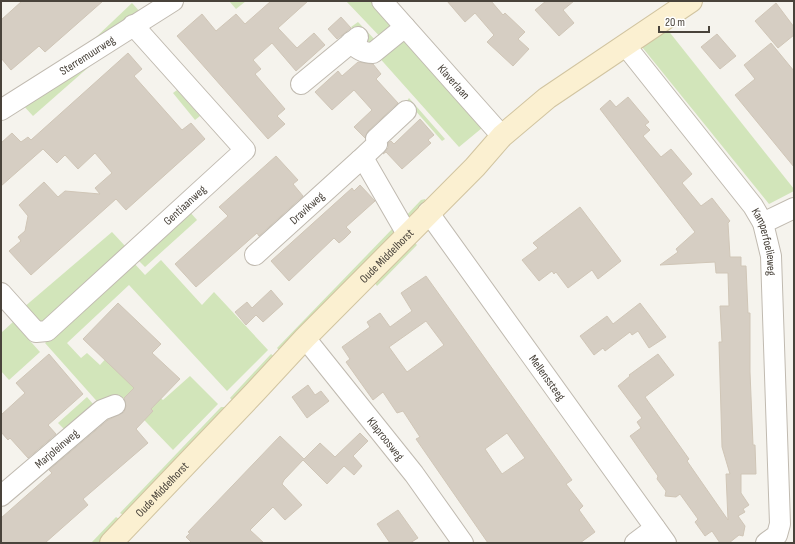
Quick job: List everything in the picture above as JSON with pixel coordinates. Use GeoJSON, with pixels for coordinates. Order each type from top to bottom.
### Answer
{"type":"FeatureCollection","features":[{"type":"Feature","properties":{"kind":"street","name":"Sterremuurweg"},"geometry":{"type":"LineString","coordinates":[[1,110],[173,1]]}},
{"type":"Feature","properties":{"kind":"street","name":"Klaverlaan"},"geometry":{"type":"LineString","coordinates":[[382,1],[502,136]]}},
{"type":"Feature","properties":{"kind":"street","name":"Oude Middelhorst"},"geometry":{"type":"LineString","coordinates":[[111,543],[256,392],[305,338],[428,212],[475,167],[502,136],[547,98],[691,1]]}},
{"type":"Feature","properties":{"kind":"street","name":"Gentiaanweg"},"geometry":{"type":"LineString","coordinates":[[1,293],[36,332],[47,331],[245,150],[133,26]]}},
{"type":"Feature","properties":{"kind":"street"},"geometry":{"type":"LineString","coordinates":[[301,84],[354,40],[356,48],[364,53],[373,53],[405,27]]}},
{"type":"Feature","properties":{"kind":"street","name":"Kamperfoelieweg"},"geometry":{"type":"LineString","coordinates":[[625,45],[753,206],[763,223],[771,256],[786,480],[777,535],[766,543]]}},
{"type":"Feature","properties":{"kind":"street","name":"Dravikweg"},"geometry":{"type":"LineString","coordinates":[[255,256],[377,144],[376,139],[406,111]]}},
{"type":"Feature","properties":{"kind":"street"},"geometry":{"type":"LineString","coordinates":[[360,160],[366,163],[407,234]]}},
{"type":"Feature","properties":{"kind":"street"},"geometry":{"type":"LineString","coordinates":[[763,223],[794,208]]}},
{"type":"Feature","properties":{"kind":"street","name":"Mellenssteeg"},"geometry":{"type":"LineString","coordinates":[[428,212],[660,536]]}},
{"type":"Feature","properties":{"kind":"street","name":"Klaproosweg"},"geometry":{"type":"LineString","coordinates":[[305,338],[414,474],[463,543]]}},
{"type":"Feature","properties":{"kind":"street","name":"Marjoleinweg"},"geometry":{"type":"LineString","coordinates":[[1,496],[102,410],[115,405]]}},
{"type":"Feature","properties":{"kind":"street"},"geometry":{"type":"LineString","coordinates":[[635,543],[660,536]]}},
{"type":"Feature","properties":{"kind":"green space"},"geometry":{"type":"Polygon","coordinates":[[[229,1],[246,1],[236,9],[229,1]]]}},
{"type":"Feature","properties":{"kind":"green space"},"geometry":{"type":"Polygon","coordinates":[[[346,1],[372,1],[482,128],[459,147],[376,54],[387,44],[346,1]]]}},
{"type":"Feature","properties":{"kind":"green space"},"geometry":{"type":"Polygon","coordinates":[[[132,3],[141,13],[92,41],[132,3]]]}},
{"type":"Feature","properties":{"kind":"green space"},"geometry":{"type":"Polygon","coordinates":[[[358,22],[379,44],[372,50],[351,27],[358,22]]]}},
{"type":"Feature","properties":{"kind":"green space"},"geometry":{"type":"Polygon","coordinates":[[[667,29],[794,189],[794,191],[769,204],[642,47],[667,29]]]}},
{"type":"Feature","properties":{"kind":"green space"},"geometry":{"type":"Polygon","coordinates":[[[90,61],[91,65],[33,116],[22,104],[90,61]]]}},
{"type":"Feature","properties":{"kind":"green space"},"geometry":{"type":"Polygon","coordinates":[[[177,90],[200,116],[195,120],[173,93],[177,90]]]}},
{"type":"Feature","properties":{"kind":"green space"},"geometry":{"type":"Polygon","coordinates":[[[409,98],[445,139],[442,141],[407,101],[409,98]]]}},
{"type":"Feature","properties":{"kind":"green space"},"geometry":{"type":"Polygon","coordinates":[[[425,199],[427,205],[410,221],[404,218],[421,200],[425,199]]]}},
{"type":"Feature","properties":{"kind":"green space"},"geometry":{"type":"Polygon","coordinates":[[[189,211],[197,220],[145,267],[137,259],[189,211]]]}},
{"type":"Feature","properties":{"kind":"green space"},"geometry":{"type":"Polygon","coordinates":[[[396,225],[401,231],[282,353],[277,348],[396,225]]]}},
{"type":"Feature","properties":{"kind":"green space"},"geometry":{"type":"Polygon","coordinates":[[[112,232],[126,247],[49,319],[39,324],[23,308],[112,232]]]}},
{"type":"Feature","properties":{"kind":"green space"},"geometry":{"type":"Polygon","coordinates":[[[412,240],[417,245],[377,286],[372,279],[412,240]]]}},
{"type":"Feature","properties":{"kind":"green space"},"geometry":{"type":"Polygon","coordinates":[[[161,260],[202,305],[214,292],[268,350],[227,391],[129,285],[67,343],[81,358],[87,353],[100,365],[109,355],[163,400],[190,376],[218,404],[173,450],[123,398],[102,407],[45,343],[133,262],[145,275],[161,260]]]}},
{"type":"Feature","properties":{"kind":"green space"},"geometry":{"type":"Polygon","coordinates":[[[13,322],[40,352],[9,380],[1,371],[1,333],[13,322]]]}},
{"type":"Feature","properties":{"kind":"green space"},"geometry":{"type":"Polygon","coordinates":[[[271,354],[276,358],[234,402],[230,398],[271,354]]]}},
{"type":"Feature","properties":{"kind":"green space"},"geometry":{"type":"Polygon","coordinates":[[[87,397],[93,404],[64,429],[58,423],[87,397]]]}},
{"type":"Feature","properties":{"kind":"green space"},"geometry":{"type":"Polygon","coordinates":[[[221,407],[226,407],[125,516],[120,513],[221,407]]]}},
{"type":"Feature","properties":{"kind":"green space"},"geometry":{"type":"Polygon","coordinates":[[[116,517],[122,521],[101,543],[91,543],[116,517]]]}},
{"type":"Feature","properties":{"kind":"building"},"geometry":{"type":"Polygon","coordinates":[[[22,1],[103,1],[45,52],[39,46],[11,70],[1,58],[1,20],[22,1]]]}},
{"type":"Feature","properties":{"kind":"building"},"geometry":{"type":"Polygon","coordinates":[[[271,1],[308,1],[278,28],[297,48],[314,33],[325,45],[296,71],[272,43],[253,60],[261,69],[255,74],[285,109],[277,116],[285,124],[268,139],[177,36],[202,14],[216,31],[236,14],[245,24],[271,1]]]}},
{"type":"Feature","properties":{"kind":"building"},"geometry":{"type":"Polygon","coordinates":[[[447,1],[491,1],[503,15],[505,13],[525,32],[518,39],[529,49],[513,66],[487,42],[494,35],[475,13],[465,22],[447,1]]]}},
{"type":"Feature","properties":{"kind":"building"},"geometry":{"type":"Polygon","coordinates":[[[546,1],[574,1],[563,10],[574,23],[559,36],[535,10],[546,1]]]}},
{"type":"Feature","properties":{"kind":"building"},"geometry":{"type":"Polygon","coordinates":[[[776,3],[794,27],[794,35],[778,48],[755,21],[776,3]]]}},
{"type":"Feature","properties":{"kind":"building"},"geometry":{"type":"Polygon","coordinates":[[[341,17],[351,28],[337,39],[328,29],[341,17]]]}},
{"type":"Feature","properties":{"kind":"building"},"geometry":{"type":"Polygon","coordinates":[[[717,34],[736,56],[720,69],[701,47],[717,34]]]}},
{"type":"Feature","properties":{"kind":"building"},"geometry":{"type":"Polygon","coordinates":[[[771,43],[794,71],[794,167],[735,95],[755,79],[744,65],[771,43]]]}},
{"type":"Feature","properties":{"kind":"building"},"geometry":{"type":"Polygon","coordinates":[[[128,53],[142,69],[134,76],[182,130],[191,123],[205,139],[126,210],[116,199],[31,275],[9,251],[21,241],[18,237],[25,231],[28,216],[19,205],[44,182],[58,197],[65,191],[100,194],[95,188],[112,173],[95,153],[78,169],[65,155],[57,163],[43,149],[1,186],[1,143],[12,133],[21,142],[28,137],[31,140],[128,53]]]}},
{"type":"Feature","properties":{"kind":"building"},"geometry":{"type":"Polygon","coordinates":[[[358,62],[373,64],[381,74],[376,79],[398,103],[368,131],[365,138],[354,127],[372,110],[354,90],[332,110],[315,92],[338,71],[342,76],[358,62]]]}},
{"type":"Feature","properties":{"kind":"building"},"geometry":{"type":"Polygon","coordinates":[[[628,97],[649,122],[645,125],[650,130],[643,136],[661,157],[671,149],[692,174],[682,183],[701,206],[712,198],[730,221],[728,223],[730,257],[741,257],[741,266],[746,266],[748,313],[750,313],[750,372],[753,445],[755,445],[756,474],[741,474],[741,493],[749,505],[743,509],[745,512],[738,516],[745,526],[743,536],[739,535],[729,543],[720,543],[712,531],[705,536],[695,522],[698,519],[680,494],[676,497],[665,496],[666,491],[657,479],[658,476],[630,436],[641,428],[637,422],[642,418],[618,386],[630,376],[629,375],[658,354],[674,375],[645,397],[689,459],[687,461],[728,520],[726,474],[730,474],[722,447],[719,342],[722,342],[720,306],[729,306],[728,273],[716,273],[715,262],[660,265],[678,252],[676,249],[695,232],[600,109],[610,100],[616,107],[628,97]]]}},
{"type":"Feature","properties":{"kind":"building"},"geometry":{"type":"Polygon","coordinates":[[[420,119],[434,135],[428,140],[431,143],[402,169],[386,152],[383,154],[388,148],[388,143],[391,141],[394,144],[420,119]]]}},
{"type":"Feature","properties":{"kind":"building"},"geometry":{"type":"Polygon","coordinates":[[[276,156],[298,180],[293,184],[303,196],[259,236],[257,233],[196,287],[175,264],[228,216],[219,207],[276,156]]]}},
{"type":"Feature","properties":{"kind":"building"},"geometry":{"type":"Polygon","coordinates":[[[360,185],[375,201],[346,227],[351,232],[345,238],[339,243],[334,238],[289,281],[271,261],[352,188],[354,191],[360,185]]]}},
{"type":"Feature","properties":{"kind":"building"},"geometry":{"type":"Polygon","coordinates":[[[580,207],[621,261],[598,279],[592,270],[568,288],[556,272],[554,274],[552,271],[539,281],[522,260],[538,248],[533,243],[580,207]]]}},
{"type":"Feature","properties":{"kind":"building"},"geometry":{"type":"Polygon","coordinates":[[[426,276],[572,480],[566,484],[583,506],[579,510],[595,532],[580,543],[488,543],[416,439],[420,437],[403,411],[397,413],[383,392],[373,400],[346,362],[350,359],[342,347],[370,327],[367,322],[380,313],[390,327],[412,311],[401,293],[426,276]],[[426,321],[389,347],[407,372],[444,345],[426,321]],[[507,433],[485,449],[502,474],[525,458],[507,433]]]}},
{"type":"Feature","properties":{"kind":"building"},"geometry":{"type":"Polygon","coordinates":[[[271,290],[283,304],[263,322],[256,315],[246,325],[235,312],[247,302],[252,308],[271,290]]]}},
{"type":"Feature","properties":{"kind":"building"},"geometry":{"type":"Polygon","coordinates":[[[118,303],[161,344],[152,353],[180,379],[151,409],[153,411],[136,429],[148,443],[83,499],[88,505],[45,543],[1,543],[1,518],[52,473],[49,470],[108,420],[124,412],[126,406],[124,398],[134,388],[83,339],[118,303]]]}},
{"type":"Feature","properties":{"kind":"building"},"geometry":{"type":"Polygon","coordinates":[[[640,303],[666,337],[649,348],[638,331],[632,335],[630,332],[605,351],[603,348],[594,355],[580,336],[607,316],[613,324],[640,303]]]}},
{"type":"Feature","properties":{"kind":"building"},"geometry":{"type":"Polygon","coordinates":[[[49,354],[83,394],[48,425],[56,434],[28,458],[10,438],[8,440],[1,432],[1,415],[25,393],[16,383],[49,354]]]}},
{"type":"Feature","properties":{"kind":"building"},"geometry":{"type":"Polygon","coordinates":[[[308,385],[315,395],[321,391],[329,401],[307,418],[292,397],[308,385]]]}},
{"type":"Feature","properties":{"kind":"building"},"geometry":{"type":"Polygon","coordinates":[[[360,433],[368,441],[353,456],[362,466],[354,475],[344,466],[327,484],[303,460],[284,480],[282,484],[302,505],[285,520],[273,507],[250,530],[264,543],[192,543],[186,537],[190,533],[188,532],[280,436],[304,459],[320,443],[335,457],[360,433]]]}},
{"type":"Feature","properties":{"kind":"building"},"geometry":{"type":"Polygon","coordinates":[[[398,510],[418,538],[410,543],[390,543],[377,524],[398,510]]]}}]}
